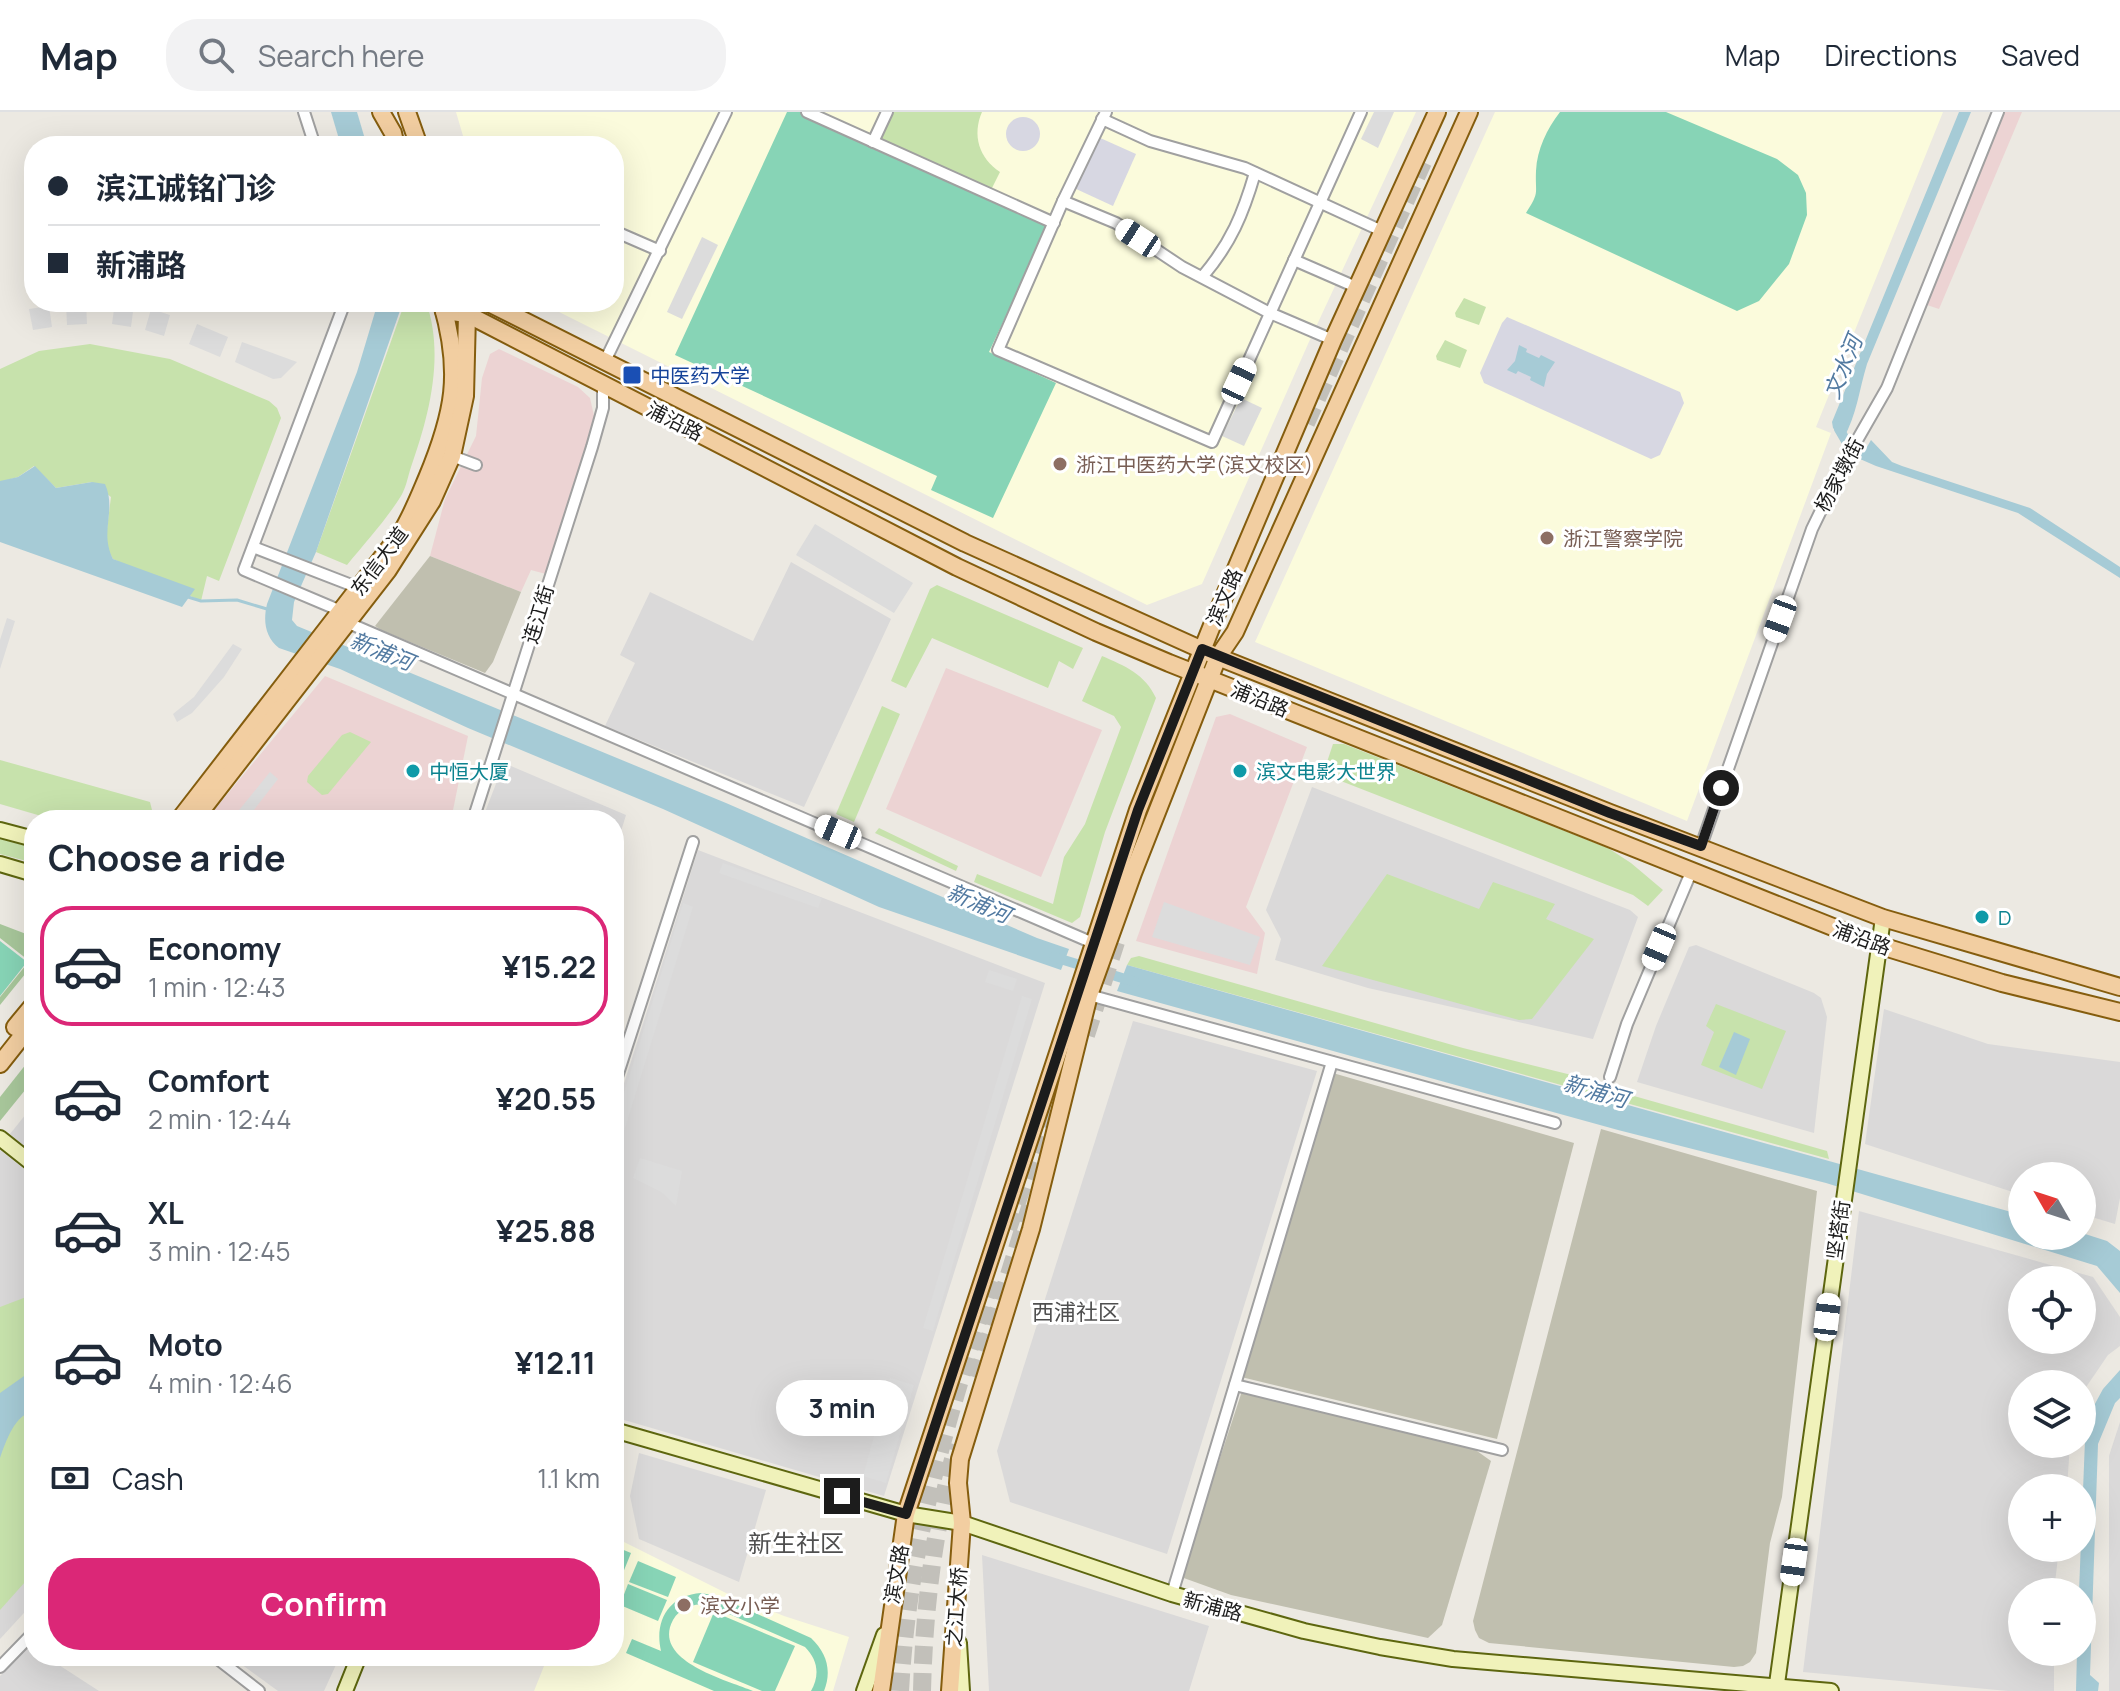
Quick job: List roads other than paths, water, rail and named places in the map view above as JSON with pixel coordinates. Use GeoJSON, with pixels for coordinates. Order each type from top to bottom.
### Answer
{"type":"FeatureCollection","features":[{"type":"Feature","properties":{"kind":"main road"},"geometry":{"type":"LineString","coordinates":[[381,112],[393,136]]}},
{"type":"Feature","properties":{"kind":"main road"},"geometry":{"type":"LineString","coordinates":[[389,112],[394,136]]}},
{"type":"Feature","properties":{"kind":"main road"},"geometry":{"type":"LineString","coordinates":[[410,112],[416,136]]}},
{"type":"Feature","properties":{"kind":"main road","name":"滨文路"},"geometry":{"type":"LineString","coordinates":[[896,1580],[906,1514],[1084,993],[1138,810],[1202,649],[1333,340],[1437,112]]}},
{"type":"Feature","properties":{"kind":"main road","name":"滨文路"},"geometry":{"type":"LineString","coordinates":[[1100,938],[1218,657],[1235,632],[1469,112]]}},
{"type":"Feature","properties":{"kind":"main road","name":"东信大道"},"geometry":{"type":"LineString","coordinates":[[337,625],[359,588],[414,513],[441,447],[450,417],[453,383],[446,312]]}},
{"type":"Feature","properties":{"kind":"main road","name":"东信大道"},"geometry":{"type":"LineString","coordinates":[[187,810],[411,537],[432,501],[452,456],[465,396],[465,312]]}},
{"type":"Feature","properties":{"kind":"main road","name":"浦沿路"},"geometry":{"type":"LineString","coordinates":[[472,312],[624,396],[957,567],[1096,632],[1878,945],[2002,983],[2120,1012]]}},
{"type":"Feature","properties":{"kind":"main road","name":"浦沿路"},"geometry":{"type":"LineString","coordinates":[[507,312],[965,543],[1218,657],[1883,918],[2120,987]]}},
{"type":"Feature","properties":{"kind":"main road","name":"东信大道"},"geometry":{"type":"LineString","coordinates":[[201,810],[307,662]]}},
{"type":"Feature","properties":{"kind":"main road","name":"滨文路"},"geometry":{"type":"LineString","coordinates":[[962,1523],[958,1483],[960,1459],[1031,1229],[1084,993]]}},
{"type":"Feature","properties":{"kind":"main road"},"geometry":{"type":"LineString","coordinates":[[0,1046],[24,1016]]}},
{"type":"Feature","properties":{"kind":"main road"},"geometry":{"type":"LineString","coordinates":[[0,1064],[24,1034]]}},
{"type":"Feature","properties":{"kind":"main road","name":"之江大桥"},"geometry":{"type":"LineString","coordinates":[[950,1691],[962,1523]]}},
{"type":"Feature","properties":{"kind":"main road"},"geometry":{"type":"LineString","coordinates":[[881,1691],[896,1580]]}},
{"type":"Feature","properties":{"kind":"street"},"geometry":{"type":"LineString","coordinates":[[304,112],[312,136]]}},
{"type":"Feature","properties":{"kind":"street"},"geometry":{"type":"LineString","coordinates":[[605,361],[726,112]]}},
{"type":"Feature","properties":{"kind":"street"},"geometry":{"type":"LineString","coordinates":[[807,112],[1054,223]]}},
{"type":"Feature","properties":{"kind":"street"},"geometry":{"type":"LineString","coordinates":[[873,142],[887,112]]}},
{"type":"Feature","properties":{"kind":"street"},"geometry":{"type":"LineString","coordinates":[[1361,112],[1320,203],[1270,313],[1212,442],[998,350],[1104,116],[1150,141],[1255,173],[1320,203],[1382,231]]}},
{"type":"Feature","properties":{"kind":"street","name":"杨家墩街"},"geometry":{"type":"LineString","coordinates":[[1701,846],[1812,529],[1844,463],[1887,388],[1998,112]]}},
{"type":"Feature","properties":{"kind":"street"},"geometry":{"type":"LineString","coordinates":[[1203,276],[1221,255],[1237,227],[1255,173]]}},
{"type":"Feature","properties":{"kind":"street"},"geometry":{"type":"LineString","coordinates":[[1063,201],[1116,223],[1182,267],[1270,313],[1333,340]]}},
{"type":"Feature","properties":{"kind":"street"},"geometry":{"type":"LineString","coordinates":[[624,235],[660,251]]}},
{"type":"Feature","properties":{"kind":"street"},"geometry":{"type":"LineString","coordinates":[[1294,260],[1356,287]]}},
{"type":"Feature","properties":{"kind":"street"},"geometry":{"type":"LineString","coordinates":[[341,312],[244,570],[299,594],[337,625],[1100,938]]}},
{"type":"Feature","properties":{"kind":"street","name":"连江街"},"geometry":{"type":"LineString","coordinates":[[476,810],[603,408],[603,384]]}},
{"type":"Feature","properties":{"kind":"street"},"geometry":{"type":"LineString","coordinates":[[603,408],[624,396]]}},
{"type":"Feature","properties":{"kind":"street"},"geometry":{"type":"LineString","coordinates":[[452,456],[476,465]]}},
{"type":"Feature","properties":{"kind":"street"},"geometry":{"type":"LineString","coordinates":[[253,547],[359,588]]}},
{"type":"Feature","properties":{"kind":"street"},"geometry":{"type":"LineString","coordinates":[[0,830],[24,836]]}},
{"type":"Feature","properties":{"kind":"street"},"geometry":{"type":"LineString","coordinates":[[624,1055],[693,842]]}},
{"type":"Feature","properties":{"kind":"street"},"geometry":{"type":"LineString","coordinates":[[0,864],[24,871]]}},
{"type":"Feature","properties":{"kind":"street"},"geometry":{"type":"LineString","coordinates":[[1610,1077],[1627,1024],[1692,870]]}},
{"type":"Feature","properties":{"kind":"street","name":"坚塔街"},"geometry":{"type":"LineString","coordinates":[[1778,1689],[1883,918]]}},
{"type":"Feature","properties":{"kind":"street"},"geometry":{"type":"LineString","coordinates":[[1084,993],[1555,1123]]}},
{"type":"Feature","properties":{"kind":"street"},"geometry":{"type":"LineString","coordinates":[[1172,1594],[1332,1062]]}},
{"type":"Feature","properties":{"kind":"street"},"geometry":{"type":"LineString","coordinates":[[0,1138],[24,1157]]}},
{"type":"Feature","properties":{"kind":"street"},"geometry":{"type":"LineString","coordinates":[[1235,1385],[1502,1450]]}},
{"type":"Feature","properties":{"kind":"street","name":"新浦路"},"geometry":{"type":"LineString","coordinates":[[624,1433],[906,1514],[962,1523],[1172,1594],[1304,1631],[1453,1659],[1778,1689],[1831,1691]]}},
{"type":"Feature","properties":{"kind":"street","name":"滨文路"},"geometry":{"type":"LineString","coordinates":[[864,1691],[884,1637],[896,1580]]}},
{"type":"Feature","properties":{"kind":"street"},"geometry":{"type":"LineString","coordinates":[[957,1590],[962,1691]]}},
{"type":"Feature","properties":{"kind":"street"},"geometry":{"type":"LineString","coordinates":[[0,1667],[24,1642]]}},
{"type":"Feature","properties":{"kind":"street"},"geometry":{"type":"LineString","coordinates":[[227,1666],[259,1691]]}},
{"type":"Feature","properties":{"kind":"street"},"geometry":{"type":"LineString","coordinates":[[345,1691],[355,1666]]}},
{"type":"Feature","properties":{"kind":"water"},"geometry":{"type":"Polygon","coordinates":[[[331,112],[357,112],[364,136],[338,136],[331,112]]]}},
{"type":"Feature","properties":{"kind":"water"},"geometry":{"type":"Polygon","coordinates":[[[1959,112],[1971,112],[1867,364],[1855,412],[1843,439],[1833,428],[1832,422],[1959,112]]]}},
{"type":"Feature","properties":{"kind":"water"},"geometry":{"type":"Polygon","coordinates":[[[375,312],[400,312],[316,552],[294,602],[292,620],[297,626],[1069,949],[1061,970],[879,907],[663,809],[468,728],[340,669],[274,644],[266,628],[267,604],[357,372],[375,312]]]}},
{"type":"Feature","properties":{"kind":"water"},"geometry":{"type":"Polygon","coordinates":[[[1519,345],[1527,349],[1526,352],[1555,362],[1547,374],[1544,387],[1518,371],[1516,374],[1507,370],[1515,361],[1519,345]]]}},
{"type":"Feature","properties":{"kind":"water"},"geometry":{"type":"Polygon","coordinates":[[[1871,440],[1892,462],[2030,508],[2120,567],[2120,578],[2018,513],[1860,459],[1871,440]]]}},
{"type":"Feature","properties":{"kind":"water"},"geometry":{"type":"Polygon","coordinates":[[[35,466],[56,488],[92,482],[105,484],[109,503],[109,549],[113,559],[195,589],[182,607],[0,542],[0,481],[18,477],[35,466]]]}},
{"type":"Feature","properties":{"kind":"water"},"geometry":{"type":"Polygon","coordinates":[[[1127,965],[2008,1211],[2008,1239],[1826,1183],[1618,1130],[1117,991],[1127,965]]]}},
{"type":"Feature","properties":{"kind":"water"},"geometry":{"type":"Polygon","coordinates":[[[1734,1032],[1750,1039],[1736,1075],[1719,1067],[1734,1032]]]}},
{"type":"Feature","properties":{"kind":"water"},"geometry":{"type":"Polygon","coordinates":[[[2096,1237],[2107,1241],[2120,1251],[2120,1293],[2097,1266],[2045,1250],[2096,1250],[2096,1237]]]}},
{"type":"Feature","properties":{"kind":"water"},"geometry":{"type":"Polygon","coordinates":[[[2120,1370],[2120,1398],[2098,1444],[2096,1502],[2096,1474],[2084,1474],[2084,1458],[2096,1458],[2096,1402],[2120,1370]]]}},
{"type":"Feature","properties":{"kind":"water"},"geometry":{"type":"Polygon","coordinates":[[[24,1376],[24,1415],[8,1436],[0,1458],[0,1393],[24,1376]]]}},
{"type":"Feature","properties":{"kind":"water"},"geometry":{"type":"Polygon","coordinates":[[[2080,1562],[2094,1562],[2093,1578],[2080,1578],[2080,1562]]]}},
{"type":"Feature","properties":{"kind":"water"},"geometry":{"type":"Polygon","coordinates":[[[2077,1666],[2090,1666],[2090,1675],[2099,1683],[2098,1691],[2076,1691],[2077,1666]]]}},
{"type":"Feature","properties":{"kind":"waterway","name":"文水河"},"geometry":{"type":"LineString","coordinates":[[1840,426],[1846,441],[1876,459]]}},
{"type":"Feature","properties":{"kind":"waterway"},"geometry":{"type":"LineString","coordinates":[[188,597],[201,601],[237,600],[267,609]]}},
{"type":"Feature","properties":{"kind":"waterway","name":"新浦河"},"geometry":{"type":"LineString","coordinates":[[1054,957],[1135,982]]}},
{"type":"Feature","properties":{"kind":"tunnel"},"geometry":{"type":"LineString","coordinates":[[1306,423],[1423,162]]}},
{"type":"Feature","properties":{"kind":"tunnel"},"geometry":{"type":"LineString","coordinates":[[1136,846],[1165,761]]}},
{"type":"Feature","properties":{"kind":"tunnel"},"geometry":{"type":"LineString","coordinates":[[1086,1035],[1116,942]]}},
{"type":"Feature","properties":{"kind":"tunnel"},"geometry":{"type":"LineString","coordinates":[[1008,1229],[1071,1041]]}},
{"type":"Feature","properties":{"kind":"tunnel"},"geometry":{"type":"LineString","coordinates":[[977,1378],[1031,1204]]}},
{"type":"Feature","properties":{"kind":"tunnel"},"geometry":{"type":"LineString","coordinates":[[900,1691],[911,1584],[932,1482],[991,1280]]}},
{"type":"Feature","properties":{"kind":"tunnel"},"geometry":{"type":"LineString","coordinates":[[922,1691],[932,1567],[942,1506],[957,1445]]}},
{"type":"Feature","properties":{"kind":"place","name":"中医药大学"},"geometry":{"type":"Point","coordinates":[632,375]}},
{"type":"Feature","properties":{"kind":"place","name":"浙江中医药大学(滨文校区)"},"geometry":{"type":"Point","coordinates":[1060,464]}},
{"type":"Feature","properties":{"kind":"place","name":"浙江警察学院"},"geometry":{"type":"Point","coordinates":[1547,538]}},
{"type":"Feature","properties":{"kind":"place","name":"中恒大厦"},"geometry":{"type":"Point","coordinates":[413,771]}},
{"type":"Feature","properties":{"kind":"place","name":"滨文电影大世界"},"geometry":{"type":"Point","coordinates":[1240,771]}},
{"type":"Feature","properties":{"kind":"place","name":"D"},"geometry":{"type":"Point","coordinates":[1982,917]}},
{"type":"Feature","properties":{"kind":"place","name":"滨文小学"},"geometry":{"type":"Point","coordinates":[684,1605]}},
{"type":"Feature","properties":{"kind":"district","name":"西浦社区"},"geometry":{"type":"Point","coordinates":[1076,1312]}},
{"type":"Feature","properties":{"kind":"district","name":"新生社区"},"geometry":{"type":"Point","coordinates":[796,1542]}}]}
